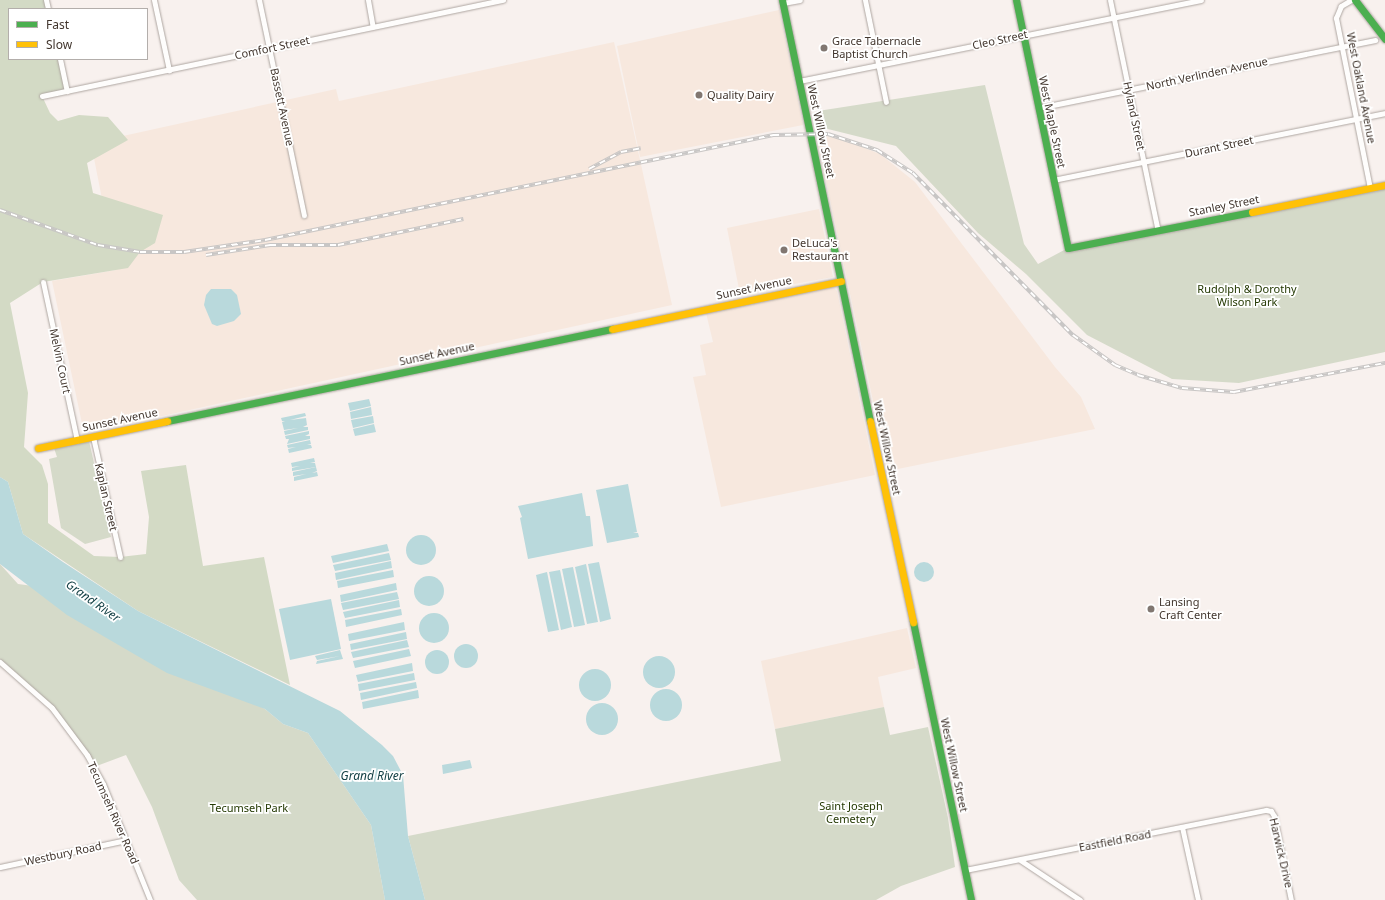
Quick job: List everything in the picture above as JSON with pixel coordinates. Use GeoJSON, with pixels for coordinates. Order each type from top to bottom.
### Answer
{"type":"FeatureCollection","features":[{"type":"Feature","properties":{"kind":"street"},"geometry":{"type":"LineString","coordinates":[[154,0],[169,70]]}},
{"type":"Feature","properties":{"kind":"street","name":"Bassett Avenue"},"geometry":{"type":"LineString","coordinates":[[260,0],[304,215]]}},
{"type":"Feature","properties":{"kind":"street"},"geometry":{"type":"LineString","coordinates":[[368,0],[373,27]]}},
{"type":"Feature","properties":{"kind":"street","name":"Comfort Street"},"geometry":{"type":"LineString","coordinates":[[42,96],[373,27],[478,2],[503,0]]}},
{"type":"Feature","properties":{"kind":"street"},"geometry":{"type":"LineString","coordinates":[[783,2],[800,0]]}},
{"type":"Feature","properties":{"kind":"street"},"geometry":{"type":"LineString","coordinates":[[865,0],[886,102]]}},
{"type":"Feature","properties":{"kind":"street","name":"West Maple Street"},"geometry":{"type":"LineString","coordinates":[[1016,0],[1068,248]]}},
{"type":"Feature","properties":{"kind":"street","name":"Hyland Street"},"geometry":{"type":"LineString","coordinates":[[1110,0],[1158,231]]}},
{"type":"Feature","properties":{"kind":"street","name":"Cleo Street"},"geometry":{"type":"LineString","coordinates":[[799,81],[1201,0]]}},
{"type":"Feature","properties":{"kind":"street","name":"West Oakland Avenue"},"geometry":{"type":"LineString","coordinates":[[1351,0],[1341,6],[1336,13],[1341,46],[1370,188]]}},
{"type":"Feature","properties":{"kind":"street"},"geometry":{"type":"LineString","coordinates":[[1355,0],[1385,39]]}},
{"type":"Feature","properties":{"kind":"street","name":"West Willow Street"},"geometry":{"type":"LineString","coordinates":[[783,2],[971,900]]}},
{"type":"Feature","properties":{"kind":"street","name":"North Verlinden Avenue"},"geometry":{"type":"LineString","coordinates":[[1038,108],[1375,40]]}},
{"type":"Feature","properties":{"kind":"street"},"geometry":{"type":"LineString","coordinates":[[60,60],[67,91]]}},
{"type":"Feature","properties":{"kind":"street","name":"Durant Street"},"geometry":{"type":"LineString","coordinates":[[1053,180],[1385,113]]}},
{"type":"Feature","properties":{"kind":"street","name":"Stanley Street"},"geometry":{"type":"LineString","coordinates":[[1068,248],[1385,185]]}},
{"type":"Feature","properties":{"kind":"street","name":"Sunset Avenue"},"geometry":{"type":"LineString","coordinates":[[38,448],[841,281]]}},
{"type":"Feature","properties":{"kind":"street","name":"Melvin Court"},"geometry":{"type":"LineString","coordinates":[[43,282],[77,440]]}},
{"type":"Feature","properties":{"kind":"street","name":"Kaplan Street"},"geometry":{"type":"LineString","coordinates":[[93,436],[120,557]]}},
{"type":"Feature","properties":{"kind":"street","name":"Tecumseh River Road"},"geometry":{"type":"LineString","coordinates":[[0,662],[52,708],[76,738],[103,784],[150,900]]}},
{"type":"Feature","properties":{"kind":"street","name":"Eastfield Road"},"geometry":{"type":"LineString","coordinates":[[965,870],[1266,810]]}},
{"type":"Feature","properties":{"kind":"street","name":"Harwick Drive"},"geometry":{"type":"LineString","coordinates":[[1266,810],[1271,811],[1274,816],[1291,900]]}},
{"type":"Feature","properties":{"kind":"street"},"geometry":{"type":"LineString","coordinates":[[1182,827],[1198,900]]}},
{"type":"Feature","properties":{"kind":"street","name":"Westbury Road"},"geometry":{"type":"LineString","coordinates":[[0,867],[126,840]]}},
{"type":"Feature","properties":{"kind":"street"},"geometry":{"type":"LineString","coordinates":[[1020,860],[1080,900]]}},
{"type":"Feature","properties":{"kind":"shaded area"},"geometry":{"type":"Polygon","coordinates":[[[779,10],[803,125],[640,157],[617,46],[779,10]]]}},
{"type":"Feature","properties":{"kind":"shaded area"},"geometry":{"type":"Polygon","coordinates":[[[614,42],[672,305],[84,433],[52,281],[116,270],[91,143],[336,89],[339,101],[614,42]]]}},
{"type":"Feature","properties":{"kind":"shaded area"},"geometry":{"type":"Polygon","coordinates":[[[816,134],[842,139],[880,154],[915,182],[1055,367],[1081,397],[1095,429],[888,471],[816,134]]]}},
{"type":"Feature","properties":{"kind":"shaded area"},"geometry":{"type":"Polygon","coordinates":[[[819,209],[833,277],[740,294],[727,228],[819,209]]]}},
{"type":"Feature","properties":{"kind":"shaded area"},"geometry":{"type":"Polygon","coordinates":[[[833,287],[837,291],[875,475],[721,507],[693,377],[706,375],[700,345],[713,342],[706,313],[833,287]]]}},
{"type":"Feature","properties":{"kind":"shaded area"},"geometry":{"type":"Polygon","coordinates":[[[907,628],[916,668],[878,677],[884,707],[775,729],[761,661],[907,628]]]}},
{"type":"Feature","properties":{"kind":"green space"},"geometry":{"type":"Polygon","coordinates":[[[0,0],[46,0],[48,8],[8,8],[8,60],[60,60],[67,91],[42,96],[50,113],[58,121],[79,115],[108,117],[128,140],[87,163],[93,193],[163,215],[155,243],[140,252],[128,268],[43,282],[10,303],[28,393],[24,447],[42,465],[48,484],[48,523],[94,556],[120,557],[146,554],[149,517],[141,471],[186,465],[203,566],[264,557],[290,685],[138,611],[23,534],[8,482],[0,477],[0,0]]]}},
{"type":"Feature","properties":{"kind":"green space","name":"Rudolph & Dorothy Wilson Park"},"geometry":{"type":"Polygon","coordinates":[[[985,85],[1024,244],[1038,264],[1068,248],[1385,184],[1385,352],[1239,383],[1172,379],[1087,335],[1026,274],[978,233],[896,146],[820,127],[818,111],[985,85]]]}},
{"type":"Feature","properties":{"kind":"green space"},"geometry":{"type":"Polygon","coordinates":[[[89,441],[111,537],[85,544],[61,528],[49,459],[57,457],[54,448],[89,441]]]}},
{"type":"Feature","properties":{"kind":"green space","name":"Tecumseh Park"},"geometry":{"type":"Polygon","coordinates":[[[0,564],[18,584],[48,588],[265,709],[283,724],[308,733],[371,825],[385,900],[197,900],[179,880],[152,807],[126,755],[94,767],[64,721],[0,662],[0,564]]]}},
{"type":"Feature","properties":{"kind":"green space","name":"Saint Joseph Cemetery"},"geometry":{"type":"Polygon","coordinates":[[[884,707],[890,735],[928,727],[948,818],[955,867],[901,886],[876,900],[425,900],[408,836],[781,761],[775,729],[884,707]]]}},
{"type":"Feature","properties":{"kind":"water"},"geometry":{"type":"Polygon","coordinates":[[[211,289],[231,289],[237,295],[241,314],[234,321],[217,326],[212,324],[204,305],[206,295],[211,289]]]}},
{"type":"Feature","properties":{"kind":"water"},"geometry":{"type":"Polygon","coordinates":[[[369,399],[371,406],[350,411],[348,403],[369,399]]]}},
{"type":"Feature","properties":{"kind":"water"},"geometry":{"type":"Polygon","coordinates":[[[371,407],[372,415],[351,419],[350,412],[371,407]]]}},
{"type":"Feature","properties":{"kind":"water"},"geometry":{"type":"Polygon","coordinates":[[[305,413],[306,416],[290,420],[306,418],[307,425],[303,427],[308,427],[308,430],[285,435],[284,431],[298,428],[284,430],[282,422],[285,421],[282,421],[281,418],[305,413]]]}},
{"type":"Feature","properties":{"kind":"water"},"geometry":{"type":"Polygon","coordinates":[[[373,416],[374,423],[353,428],[351,420],[373,416]]]}},
{"type":"Feature","properties":{"kind":"water"},"geometry":{"type":"Polygon","coordinates":[[[374,424],[376,432],[355,436],[353,429],[374,424]]]}},
{"type":"Feature","properties":{"kind":"water"},"geometry":{"type":"Polygon","coordinates":[[[309,431],[309,434],[305,436],[310,436],[310,439],[287,444],[289,439],[286,439],[285,436],[309,431]]]}},
{"type":"Feature","properties":{"kind":"water"},"geometry":{"type":"Polygon","coordinates":[[[310,440],[311,444],[307,445],[311,445],[312,448],[289,453],[288,449],[296,447],[288,448],[287,445],[310,440]]]}},
{"type":"Feature","properties":{"kind":"water"},"geometry":{"type":"Polygon","coordinates":[[[314,458],[315,462],[310,463],[315,463],[316,467],[292,471],[292,468],[300,466],[292,467],[291,463],[314,458]]]}},
{"type":"Feature","properties":{"kind":"water"},"geometry":{"type":"Polygon","coordinates":[[[316,467],[317,471],[312,473],[317,472],[318,476],[294,481],[294,477],[306,474],[293,476],[293,472],[316,467]]]}},
{"type":"Feature","properties":{"kind":"water","name":"Grand River"},"geometry":{"type":"Polygon","coordinates":[[[0,477],[8,482],[23,534],[138,611],[340,711],[382,745],[393,756],[403,775],[408,836],[425,900],[385,900],[371,825],[308,733],[283,724],[265,709],[167,673],[67,615],[0,564],[0,477]]]}},
{"type":"Feature","properties":{"kind":"water"},"geometry":{"type":"Polygon","coordinates":[[[628,484],[637,532],[633,533],[638,533],[639,537],[607,543],[596,490],[628,484]]]}},
{"type":"Feature","properties":{"kind":"water"},"geometry":{"type":"Polygon","coordinates":[[[582,493],[586,516],[590,516],[593,546],[528,559],[520,518],[522,517],[518,506],[582,493]]]}},
{"type":"Feature","properties":{"kind":"water"},"geometry":{"type":"Polygon","coordinates":[[[421,535],[432,539],[436,550],[432,561],[421,565],[410,561],[406,550],[410,539],[421,535]]]}},
{"type":"Feature","properties":{"kind":"water"},"geometry":{"type":"Polygon","coordinates":[[[387,544],[389,551],[333,563],[331,556],[387,544]]]}},
{"type":"Feature","properties":{"kind":"water"},"geometry":{"type":"Polygon","coordinates":[[[389,553],[391,560],[335,571],[333,565],[389,553]]]}},
{"type":"Feature","properties":{"kind":"water"},"geometry":{"type":"Polygon","coordinates":[[[391,561],[392,568],[336,580],[335,573],[391,561]]]}},
{"type":"Feature","properties":{"kind":"water"},"geometry":{"type":"Polygon","coordinates":[[[599,562],[611,619],[600,622],[588,564],[599,562]]]}},
{"type":"Feature","properties":{"kind":"water"},"geometry":{"type":"Polygon","coordinates":[[[924,562],[931,565],[934,572],[931,579],[924,582],[917,579],[914,572],[917,565],[924,562]]]}},
{"type":"Feature","properties":{"kind":"water"},"geometry":{"type":"Polygon","coordinates":[[[586,564],[598,622],[587,624],[575,567],[586,564]]]}},
{"type":"Feature","properties":{"kind":"water"},"geometry":{"type":"Polygon","coordinates":[[[573,567],[585,625],[574,627],[562,569],[573,567]]]}},
{"type":"Feature","properties":{"kind":"water"},"geometry":{"type":"Polygon","coordinates":[[[393,570],[394,577],[338,588],[337,581],[393,570]]]}},
{"type":"Feature","properties":{"kind":"water"},"geometry":{"type":"Polygon","coordinates":[[[560,570],[572,627],[561,630],[549,572],[560,570]]]}},
{"type":"Feature","properties":{"kind":"water"},"geometry":{"type":"Polygon","coordinates":[[[547,572],[559,630],[548,632],[536,575],[547,572]]]}},
{"type":"Feature","properties":{"kind":"water"},"geometry":{"type":"Polygon","coordinates":[[[429,576],[440,580],[444,591],[440,602],[429,606],[418,602],[414,591],[418,580],[429,576]]]}},
{"type":"Feature","properties":{"kind":"water"},"geometry":{"type":"Polygon","coordinates":[[[396,583],[397,590],[341,602],[340,595],[396,583]]]}},
{"type":"Feature","properties":{"kind":"water"},"geometry":{"type":"Polygon","coordinates":[[[397,592],[399,599],[343,610],[341,603],[397,592]]]}},
{"type":"Feature","properties":{"kind":"water"},"geometry":{"type":"Polygon","coordinates":[[[331,599],[341,649],[290,660],[279,609],[331,599]]]}},
{"type":"Feature","properties":{"kind":"water"},"geometry":{"type":"Polygon","coordinates":[[[399,600],[400,607],[345,618],[343,612],[399,600]]]}},
{"type":"Feature","properties":{"kind":"water"},"geometry":{"type":"Polygon","coordinates":[[[401,609],[402,615],[346,627],[345,620],[401,609]]]}},
{"type":"Feature","properties":{"kind":"water"},"geometry":{"type":"Polygon","coordinates":[[[434,613],[445,617],[449,628],[445,639],[434,643],[423,639],[419,628],[423,617],[434,613]]]}},
{"type":"Feature","properties":{"kind":"water"},"geometry":{"type":"Polygon","coordinates":[[[404,622],[405,630],[349,641],[348,634],[404,622]]]}},
{"type":"Feature","properties":{"kind":"water"},"geometry":{"type":"Polygon","coordinates":[[[406,632],[407,639],[351,650],[350,644],[406,632]]]}},
{"type":"Feature","properties":{"kind":"water"},"geometry":{"type":"Polygon","coordinates":[[[407,640],[409,647],[353,658],[351,652],[407,640]]]}},
{"type":"Feature","properties":{"kind":"water"},"geometry":{"type":"Polygon","coordinates":[[[466,644],[475,647],[478,656],[475,665],[466,668],[457,665],[454,656],[457,647],[466,644]]]}},
{"type":"Feature","properties":{"kind":"water"},"geometry":{"type":"Polygon","coordinates":[[[409,649],[411,656],[355,668],[353,661],[409,649]]]}},
{"type":"Feature","properties":{"kind":"water"},"geometry":{"type":"Polygon","coordinates":[[[340,650],[343,659],[316,664],[317,661],[340,656],[317,660],[315,656],[340,650]]]}},
{"type":"Feature","properties":{"kind":"water"},"geometry":{"type":"Polygon","coordinates":[[[437,650],[446,653],[449,662],[446,671],[437,674],[428,671],[425,662],[428,653],[437,650]]]}},
{"type":"Feature","properties":{"kind":"water"},"geometry":{"type":"Polygon","coordinates":[[[656,656],[662,656],[671,660],[675,672],[671,684],[662,688],[656,688],[647,684],[643,675],[643,669],[647,660],[656,656]]]}},
{"type":"Feature","properties":{"kind":"water"},"geometry":{"type":"Polygon","coordinates":[[[412,663],[413,671],[358,682],[356,675],[412,663]]]}},
{"type":"Feature","properties":{"kind":"water"},"geometry":{"type":"Polygon","coordinates":[[[592,669],[598,669],[607,673],[611,685],[607,697],[598,701],[592,701],[583,697],[579,688],[579,682],[583,673],[592,669]]]}},
{"type":"Feature","properties":{"kind":"water"},"geometry":{"type":"Polygon","coordinates":[[[414,673],[415,680],[359,691],[358,684],[414,673]]]}},
{"type":"Feature","properties":{"kind":"water"},"geometry":{"type":"Polygon","coordinates":[[[416,682],[417,688],[361,700],[360,693],[416,682]]]}},
{"type":"Feature","properties":{"kind":"water"},"geometry":{"type":"Polygon","coordinates":[[[663,689],[669,689],[678,693],[682,705],[678,717],[669,721],[663,721],[654,717],[650,708],[650,702],[654,693],[663,689]]]}},
{"type":"Feature","properties":{"kind":"water"},"geometry":{"type":"Polygon","coordinates":[[[418,690],[419,698],[363,709],[362,702],[418,690]]]}},
{"type":"Feature","properties":{"kind":"water"},"geometry":{"type":"Polygon","coordinates":[[[599,703],[605,703],[614,707],[618,719],[614,731],[605,735],[599,735],[590,731],[586,722],[586,716],[590,707],[599,703]]]}},
{"type":"Feature","properties":{"kind":"water"},"geometry":{"type":"Polygon","coordinates":[[[470,760],[472,768],[443,774],[442,765],[470,760]]]}},
{"type":"Feature","properties":{"kind":"railway"},"geometry":{"type":"LineString","coordinates":[[0,210],[98,245],[140,252],[184,252],[265,240],[773,135],[828,134],[877,150],[913,173],[1073,335],[1115,365],[1138,375],[1182,388],[1234,392],[1385,363]]}},
{"type":"Feature","properties":{"kind":"railway"},"geometry":{"type":"LineString","coordinates":[[589,169],[621,152],[641,148]]}},
{"type":"Feature","properties":{"kind":"railway"},"geometry":{"type":"LineString","coordinates":[[206,255],[270,245],[338,245],[463,219]]}},
{"type":"Feature","properties":{"kind":"traffic: fast"},"geometry":{"type":"LineString","coordinates":[[782,0],[870,421]]}},
{"type":"Feature","properties":{"kind":"traffic: fast"},"geometry":{"type":"LineString","coordinates":[[1016,0],[1068,248],[1252,212]]}},
{"type":"Feature","properties":{"kind":"traffic: fast"},"geometry":{"type":"LineString","coordinates":[[1355,0],[1385,39]]}},
{"type":"Feature","properties":{"kind":"traffic: fast"},"geometry":{"type":"LineString","coordinates":[[167,421],[612,329]]}},
{"type":"Feature","properties":{"kind":"traffic: fast"},"geometry":{"type":"LineString","coordinates":[[913,622],[971,900]]}},
{"type":"Feature","properties":{"kind":"traffic: slow"},"geometry":{"type":"LineString","coordinates":[[1252,212],[1385,185]]}},
{"type":"Feature","properties":{"kind":"traffic: slow"},"geometry":{"type":"LineString","coordinates":[[612,329],[841,281]]}},
{"type":"Feature","properties":{"kind":"traffic: slow"},"geometry":{"type":"LineString","coordinates":[[38,448],[167,421]]}},
{"type":"Feature","properties":{"kind":"traffic: slow"},"geometry":{"type":"LineString","coordinates":[[870,421],[913,622]]}},
{"type":"Feature","properties":{"kind":"place","name":"Grace Tabernacle Baptist Church"},"geometry":{"type":"Point","coordinates":[824,48]}},
{"type":"Feature","properties":{"kind":"place","name":"Quality Dairy"},"geometry":{"type":"Point","coordinates":[699,95]}},
{"type":"Feature","properties":{"kind":"place","name":"DeLuca's Restaurant"},"geometry":{"type":"Point","coordinates":[784,250]}},
{"type":"Feature","properties":{"kind":"place","name":"Lansing Craft Center"},"geometry":{"type":"Point","coordinates":[1151,609]}}]}
